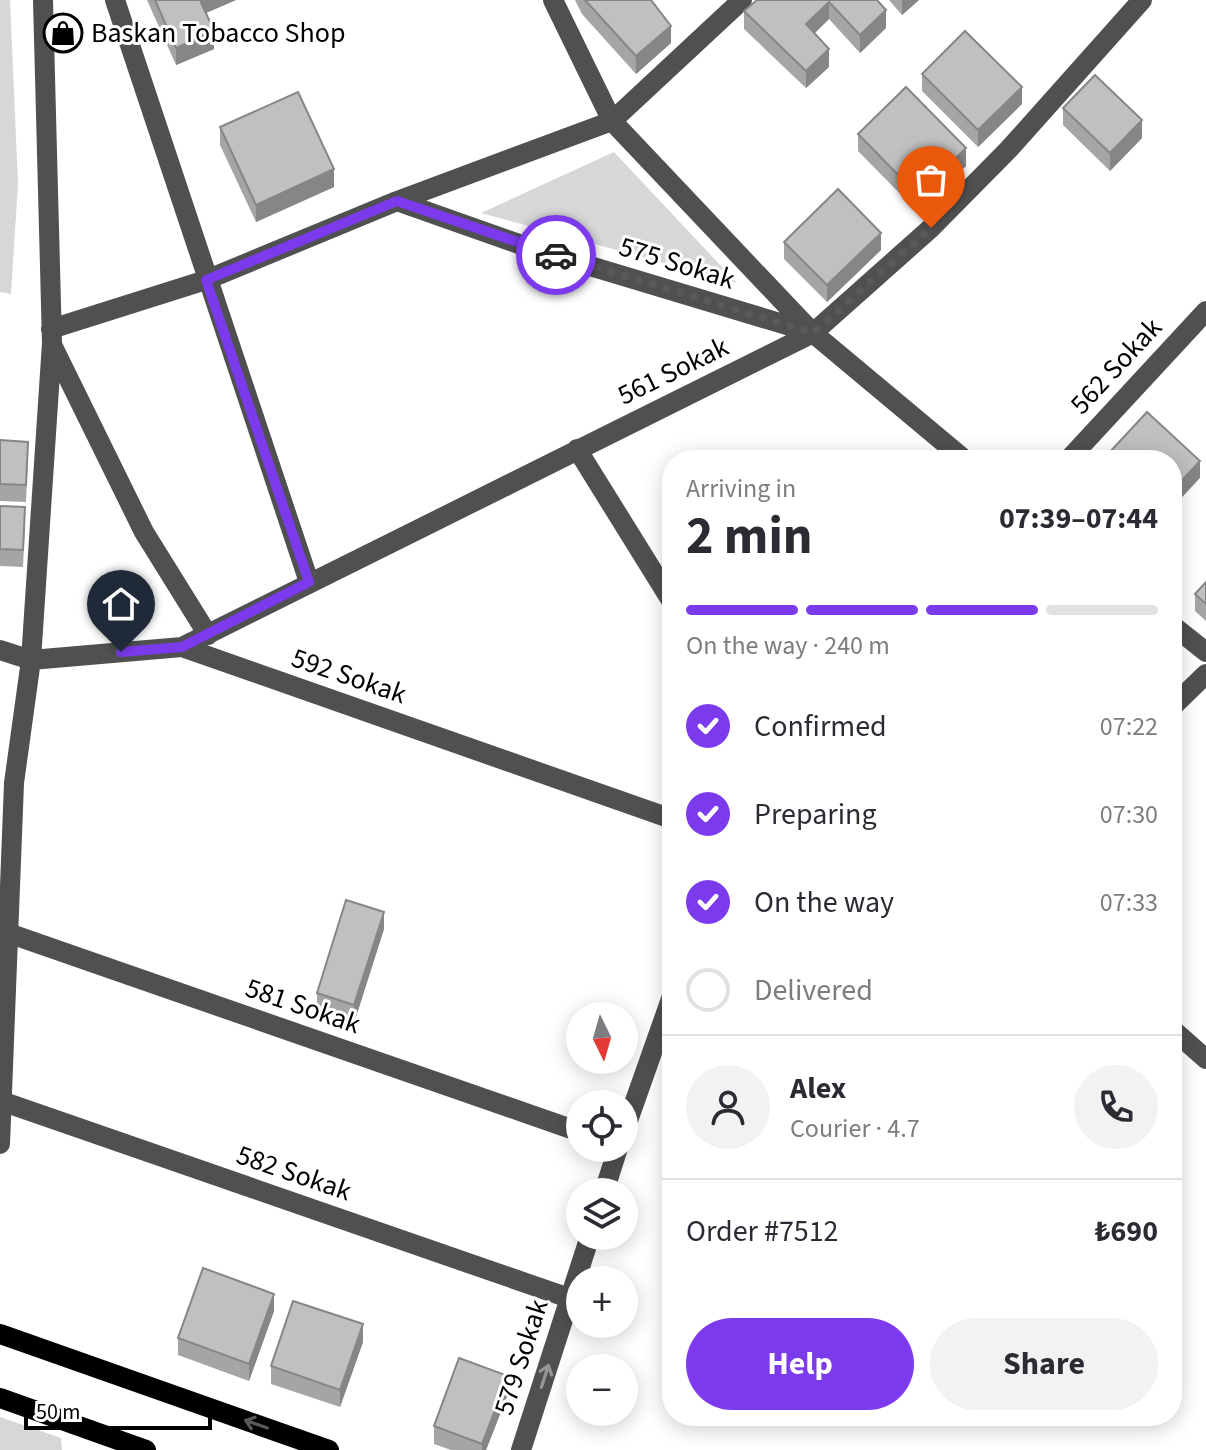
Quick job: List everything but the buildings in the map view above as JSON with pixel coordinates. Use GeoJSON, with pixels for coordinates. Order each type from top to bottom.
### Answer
{"type":"FeatureCollection","features":[{"type":"Feature","properties":{"kind":"main road"},"geometry":{"type":"LineString","coordinates":[[0,1334],[329,1450]]}},
{"type":"Feature","properties":{"kind":"main road"},"geometry":{"type":"LineString","coordinates":[[0,1398],[146,1450]]}},
{"type":"Feature","properties":{"kind":"street"},"geometry":{"type":"LineString","coordinates":[[115,0],[309,582]]}},
{"type":"Feature","properties":{"kind":"street"},"geometry":{"type":"LineString","coordinates":[[553,0],[612,121],[813,333]]}},
{"type":"Feature","properties":{"kind":"street"},"geometry":{"type":"LineString","coordinates":[[52,336],[206,280],[397,201],[612,121],[742,0]]}},
{"type":"Feature","properties":{"kind":"street","name":"561 Sokak"},"geometry":{"type":"LineString","coordinates":[[182,647],[813,333],[931,228],[1009,149],[1142,0]]}},
{"type":"Feature","properties":{"kind":"street"},"geometry":{"type":"LineString","coordinates":[[0,1144],[8,933],[7,783],[31,660],[52,336],[45,1]]}},
{"type":"Feature","properties":{"kind":"street","name":"575 Sokak"},"geometry":{"type":"LineString","coordinates":[[397,201],[530,248],[813,333],[953,450]]}},
{"type":"Feature","properties":{"kind":"street","name":"562 Sokak"},"geometry":{"type":"LineString","coordinates":[[1077,450],[1206,311]]}},
{"type":"Feature","properties":{"kind":"street"},"geometry":{"type":"LineString","coordinates":[[52,336],[144,532],[208,635]]}},
{"type":"Feature","properties":{"kind":"street"},"geometry":{"type":"LineString","coordinates":[[577,449],[662,586]]}},
{"type":"Feature","properties":{"kind":"street"},"geometry":{"type":"LineString","coordinates":[[1182,633],[1206,652]]}},
{"type":"Feature","properties":{"kind":"street","name":"592 Sokak"},"geometry":{"type":"LineString","coordinates":[[0,650],[31,660],[182,647],[662,815]]}},
{"type":"Feature","properties":{"kind":"street"},"geometry":{"type":"LineString","coordinates":[[1182,697],[1206,674]]}},
{"type":"Feature","properties":{"kind":"street","name":"581 Sokak"},"geometry":{"type":"LineString","coordinates":[[8,933],[566,1127]]}},
{"type":"Feature","properties":{"kind":"street"},"geometry":{"type":"LineString","coordinates":[[638,1092],[662,1024]]}},
{"type":"Feature","properties":{"kind":"street"},"geometry":{"type":"LineString","coordinates":[[1182,1037],[1205,1055]]}},
{"type":"Feature","properties":{"kind":"street","name":"582 Sokak"},"geometry":{"type":"LineString","coordinates":[[1,1101],[566,1297]]}},
{"type":"Feature","properties":{"kind":"street","name":"579 Sokak"},"geometry":{"type":"LineString","coordinates":[[521,1450],[566,1308]]}},
{"type":"Feature","properties":{"kind":"shaded area"},"geometry":{"type":"Polygon","coordinates":[[[0,0],[10,0],[18,184],[11,294],[0,292],[0,0]]]}},
{"type":"Feature","properties":{"kind":"shaded area"},"geometry":{"type":"Polygon","coordinates":[[[614,152],[737,283],[481,213],[614,152]]]}},
{"type":"Feature","properties":{"kind":"shaded area"},"geometry":{"type":"Polygon","coordinates":[[[0,1417],[61,1438],[62,1450],[0,1450],[0,1417]]]}},
{"type":"Feature","properties":{"kind":"way so far"},"geometry":{"type":"LineString","coordinates":[[556,255],[813,333],[931,228]]}},
{"type":"Feature","properties":{"kind":"place","name":"Baskan Tobacco Shop"},"geometry":{"type":"Point","coordinates":[63,33]}},
{"type":"Feature","properties":{"kind":"route"},"geometry":{"type":"LineString","coordinates":[[121,652],[182,647],[309,582],[206,280],[397,201],[556,255]]}}]}
